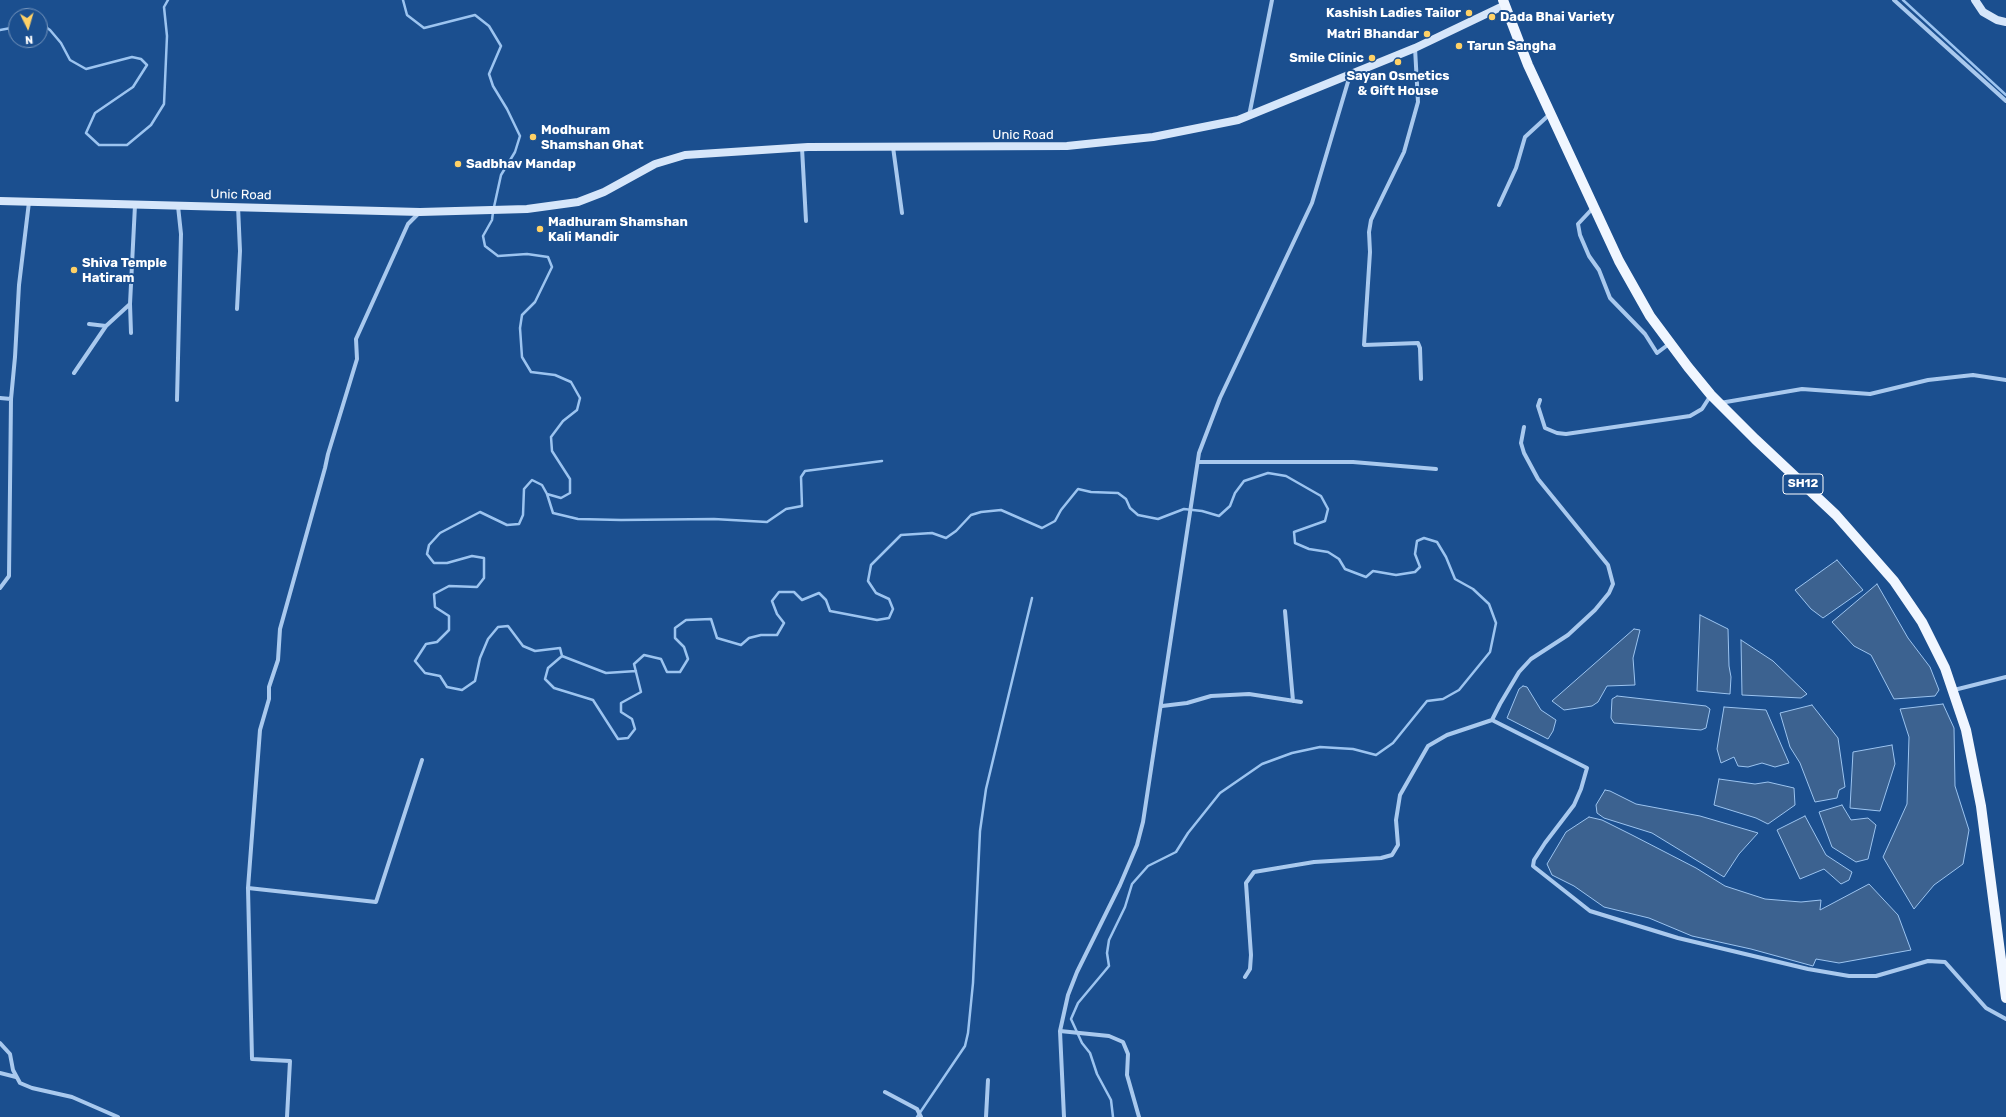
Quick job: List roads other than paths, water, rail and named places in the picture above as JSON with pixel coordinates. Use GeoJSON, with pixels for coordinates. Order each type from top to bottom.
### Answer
{"type":"FeatureCollection","features":[{"type":"Feature","properties":{"kind":"main road"},"geometry":{"type":"LineString","coordinates":[[1975,0],[1983,12],[1997,20],[2006,22]]}},
{"type":"Feature","properties":{"kind":"main road","name":"Unic Road"},"geometry":{"type":"LineString","coordinates":[[0,201],[178,206],[238,206],[420,212],[482,211],[527,208],[578,202],[604,192],[655,164],[685,155],[802,148],[1067,146],[1153,137],[1238,120],[1249,116],[1350,73],[1415,48],[1504,3]]}},
{"type":"Feature","properties":{"kind":"main road","name":"SH12"},"geometry":{"type":"LineString","coordinates":[[1504,3],[1528,65],[1619,260],[1650,316],[1719,403],[1836,516],[1894,581],[1922,622],[1945,668],[1954,690],[1966,730],[1981,806],[2006,998]]}},
{"type":"Feature","properties":{"kind":"street"},"geometry":{"type":"LineString","coordinates":[[1249,116],[1272,0]]}},
{"type":"Feature","properties":{"kind":"street"},"geometry":{"type":"LineString","coordinates":[[1894,0],[2006,101]]}},
{"type":"Feature","properties":{"kind":"street"},"geometry":{"type":"LineString","coordinates":[[1415,48],[1418,102],[1404,152],[1371,220],[1369,232],[1370,252],[1364,345],[1418,343],[1420,348],[1421,379]]}},
{"type":"Feature","properties":{"kind":"street"},"geometry":{"type":"LineString","coordinates":[[1064,1117],[1060,1032],[1068,995],[1077,972],[1102,925],[1137,845],[1143,822],[1162,706],[1199,453],[1220,398],[1312,202],[1350,73]]}},
{"type":"Feature","properties":{"kind":"street"},"geometry":{"type":"LineString","coordinates":[[1500,205],[1516,168],[1525,137],[1551,114]]}},
{"type":"Feature","properties":{"kind":"street"},"geometry":{"type":"LineString","coordinates":[[893,147],[902,213]]}},
{"type":"Feature","properties":{"kind":"street"},"geometry":{"type":"LineString","coordinates":[[802,148],[806,221]]}},
{"type":"Feature","properties":{"kind":"street"},"geometry":{"type":"LineString","coordinates":[[0,588],[9,576],[11,398],[19,285],[29,202]]}},
{"type":"Feature","properties":{"kind":"street"},"geometry":{"type":"LineString","coordinates":[[131,333],[130,304],[135,205]]}},
{"type":"Feature","properties":{"kind":"street"},"geometry":{"type":"LineString","coordinates":[[178,206],[181,234],[176,382],[178,400]]}},
{"type":"Feature","properties":{"kind":"street"},"geometry":{"type":"LineString","coordinates":[[237,309],[240,251],[238,206]]}},
{"type":"Feature","properties":{"kind":"street"},"geometry":{"type":"LineString","coordinates":[[1595,207],[1578,224],[1580,235],[1589,256],[1599,270],[1610,298],[1645,334],[1657,353],[1670,343]]}},
{"type":"Feature","properties":{"kind":"street"},"geometry":{"type":"LineString","coordinates":[[287,1117],[290,1061],[252,1059],[248,888],[260,730],[270,699],[269,687],[278,660],[280,629],[326,468],[328,454],[357,359],[356,339],[408,224],[420,212]]}},
{"type":"Feature","properties":{"kind":"street"},"geometry":{"type":"LineString","coordinates":[[74,373],[106,326],[130,304]]}},
{"type":"Feature","properties":{"kind":"street"},"geometry":{"type":"LineString","coordinates":[[89,324],[106,326]]}},
{"type":"Feature","properties":{"kind":"street"},"geometry":{"type":"LineString","coordinates":[[1719,403],[1802,389],[1870,394],[1928,380],[1973,375],[2006,380]]}},
{"type":"Feature","properties":{"kind":"street"},"geometry":{"type":"LineString","coordinates":[[1540,400],[1538,406],[1546,428],[1557,433],[1566,434],[1690,416],[1702,409],[1712,395]]}},
{"type":"Feature","properties":{"kind":"street"},"geometry":{"type":"LineString","coordinates":[[0,398],[11,398]]}},
{"type":"Feature","properties":{"kind":"street"},"geometry":{"type":"LineString","coordinates":[[1246,977],[1250,969],[1251,955],[1246,883],[1254,872],[1314,862],[1381,858],[1392,855],[1398,845],[1396,820],[1400,794],[1428,746],[1447,735],[1492,720],[1519,672],[1532,659],[1568,635],[1609,593],[1613,584],[1612,574],[1608,565],[1538,478],[1524,453],[1521,443],[1524,427]]}},
{"type":"Feature","properties":{"kind":"street"},"geometry":{"type":"LineString","coordinates":[[1198,462],[1353,462],[1436,469]]}},
{"type":"Feature","properties":{"kind":"street"},"geometry":{"type":"LineString","coordinates":[[1284,611],[1293,701]]}},
{"type":"Feature","properties":{"kind":"street"},"geometry":{"type":"LineString","coordinates":[[1954,690],[2006,677]]}},
{"type":"Feature","properties":{"kind":"street"},"geometry":{"type":"LineString","coordinates":[[1162,706],[1187,703],[1211,696],[1249,694],[1301,702]]}},
{"type":"Feature","properties":{"kind":"street"},"geometry":{"type":"LineString","coordinates":[[1492,720],[1587,768],[1581,789],[1574,804],[1534,860],[1534,866],[1590,911],[1678,938],[1808,969],[1849,976],[1876,976],[1928,961],[1945,962],[1986,1008],[2006,1019]]}},
{"type":"Feature","properties":{"kind":"street"},"geometry":{"type":"LineString","coordinates":[[248,888],[376,902],[422,760]]}},
{"type":"Feature","properties":{"kind":"street"},"geometry":{"type":"LineString","coordinates":[[1060,1032],[1109,1036],[1123,1042],[1128,1054],[1128,1076],[1139,1117]]}},
{"type":"Feature","properties":{"kind":"street"},"geometry":{"type":"LineString","coordinates":[[0,1043],[10,1054],[12,1070],[20,1083],[32,1088],[72,1097],[118,1117]]}},
{"type":"Feature","properties":{"kind":"street"},"geometry":{"type":"LineString","coordinates":[[0,1073],[16,1077]]}},
{"type":"Feature","properties":{"kind":"street"},"geometry":{"type":"LineString","coordinates":[[986,1117],[988,1080]]}},
{"type":"Feature","properties":{"kind":"street"},"geometry":{"type":"LineString","coordinates":[[885,1092],[917,1109],[920,1117]]}},
{"type":"Feature","properties":{"kind":"water"},"geometry":{"type":"Polygon","coordinates":[[[1837,560],[1863,590],[1823,618],[1811,609],[1795,590],[1837,560]]]}},
{"type":"Feature","properties":{"kind":"water"},"geometry":{"type":"Polygon","coordinates":[[[1877,584],[1908,638],[1930,667],[1939,690],[1935,696],[1894,699],[1871,655],[1854,646],[1832,622],[1877,584]]]}},
{"type":"Feature","properties":{"kind":"water"},"geometry":{"type":"Polygon","coordinates":[[[1700,615],[1728,629],[1729,666],[1731,677],[1730,694],[1697,691],[1700,615]]]}},
{"type":"Feature","properties":{"kind":"water"},"geometry":{"type":"Polygon","coordinates":[[[1634,629],[1640,630],[1633,658],[1635,685],[1607,686],[1598,702],[1592,706],[1564,710],[1552,701],[1634,629]]]}},
{"type":"Feature","properties":{"kind":"water"},"geometry":{"type":"Polygon","coordinates":[[[1741,640],[1773,661],[1807,694],[1801,698],[1742,695],[1741,640]]]}},
{"type":"Feature","properties":{"kind":"water"},"geometry":{"type":"Polygon","coordinates":[[[1523,686],[1527,687],[1541,710],[1556,720],[1553,731],[1548,739],[1507,718],[1519,689],[1523,686]]]}},
{"type":"Feature","properties":{"kind":"water"},"geometry":{"type":"Polygon","coordinates":[[[1617,696],[1706,706],[1710,709],[1706,728],[1701,730],[1614,723],[1611,718],[1612,699],[1617,696]]]}},
{"type":"Feature","properties":{"kind":"water"},"geometry":{"type":"Polygon","coordinates":[[[1943,704],[1954,728],[1955,786],[1969,830],[1963,864],[1934,885],[1914,909],[1883,857],[1907,804],[1909,737],[1900,709],[1943,704]]]}},
{"type":"Feature","properties":{"kind":"water"},"geometry":{"type":"Polygon","coordinates":[[[1812,705],[1838,738],[1845,787],[1839,790],[1837,798],[1815,802],[1800,763],[1790,747],[1780,713],[1812,705]]]}},
{"type":"Feature","properties":{"kind":"water"},"geometry":{"type":"Polygon","coordinates":[[[1724,707],[1766,710],[1789,763],[1775,767],[1762,763],[1748,767],[1738,766],[1734,757],[1721,763],[1717,749],[1724,707]]]}},
{"type":"Feature","properties":{"kind":"water"},"geometry":{"type":"Polygon","coordinates":[[[1892,745],[1895,764],[1880,811],[1850,808],[1853,752],[1892,745]]]}},
{"type":"Feature","properties":{"kind":"water"},"geometry":{"type":"Polygon","coordinates":[[[1719,779],[1755,784],[1768,782],[1794,788],[1795,805],[1768,824],[1756,818],[1714,805],[1719,779]]]}},
{"type":"Feature","properties":{"kind":"water"},"geometry":{"type":"Polygon","coordinates":[[[1605,790],[1636,804],[1700,816],[1758,833],[1739,854],[1724,877],[1652,833],[1604,818],[1597,813],[1596,805],[1605,790]]]}},
{"type":"Feature","properties":{"kind":"water"},"geometry":{"type":"Polygon","coordinates":[[[1842,805],[1851,820],[1868,818],[1876,825],[1868,859],[1856,862],[1832,847],[1819,812],[1842,805]]]}},
{"type":"Feature","properties":{"kind":"water"},"geometry":{"type":"Polygon","coordinates":[[[1805,816],[1826,855],[1852,872],[1849,880],[1841,884],[1824,869],[1800,879],[1777,830],[1805,816]]]}},
{"type":"Feature","properties":{"kind":"water"},"geometry":{"type":"Polygon","coordinates":[[[1589,817],[1602,820],[1632,835],[1696,868],[1725,886],[1765,899],[1801,902],[1821,900],[1820,910],[1869,884],[1898,915],[1911,950],[1839,963],[1816,959],[1813,966],[1751,949],[1692,936],[1649,918],[1604,907],[1574,886],[1552,875],[1547,864],[1566,832],[1589,817]]]}},
{"type":"Feature","properties":{"kind":"waterway"},"geometry":{"type":"LineString","coordinates":[[48,29],[61,43],[70,60],[86,69],[132,57],[141,59],[147,65],[133,87],[95,113],[86,133],[99,145],[127,145],[151,125],[164,104],[167,36],[164,7],[168,0]]}},
{"type":"Feature","properties":{"kind":"waterway"},"geometry":{"type":"LineString","coordinates":[[403,0],[407,15],[424,28],[475,15],[489,26],[501,46],[489,74],[493,86],[507,109],[520,136],[515,152],[501,175],[494,207]]}},
{"type":"Feature","properties":{"kind":"waterway"},"geometry":{"type":"LineString","coordinates":[[1903,0],[2006,95]]}},
{"type":"Feature","properties":{"kind":"waterway"},"geometry":{"type":"LineString","coordinates":[[0,30],[8,28]]}},
{"type":"Feature","properties":{"kind":"waterway"},"geometry":{"type":"LineString","coordinates":[[493,212],[492,220],[483,236],[485,246],[498,256],[527,254],[548,257],[552,267],[535,302],[522,315],[520,328],[522,357],[531,372],[555,375],[571,382],[580,398],[577,410],[563,421],[551,437],[552,451],[570,479],[570,493],[561,498],[547,494],[542,485],[532,480],[524,489],[523,515],[519,524],[507,525],[480,512],[440,533],[429,545],[427,554],[434,563],[447,563],[472,556],[484,558],[484,578],[477,587],[449,586],[434,594],[435,607],[449,616],[449,630],[437,642],[426,644],[415,661],[425,673],[440,676],[447,687],[462,690],[475,681],[480,658],[488,639],[498,627],[508,626],[523,646],[535,651],[560,648],[562,656],[548,668],[545,679],[554,688],[593,700],[618,739],[628,738],[635,729],[632,719],[621,712],[621,703],[641,692],[634,664],[644,655],[661,659],[667,672],[680,672],[688,659],[684,647],[675,638],[675,628],[686,620],[711,619],[717,638],[741,645],[749,638],[761,635],[777,635],[784,623],[777,614],[772,601],[779,592],[794,592],[802,600],[819,593],[826,600],[830,611],[877,620],[889,618],[893,609],[889,599],[876,593],[868,581],[871,565],[901,535],[932,533],[946,538],[956,531],[971,515],[981,512],[1001,510],[1042,528],[1055,521],[1061,510],[1078,489],[1091,492],[1118,493],[1126,499],[1130,508],[1138,515],[1158,519],[1184,509],[1202,511],[1219,516],[1230,506],[1235,493],[1244,481],[1268,473],[1286,476],[1321,496],[1328,509],[1325,521],[1294,532],[1295,543],[1309,549],[1328,552],[1339,559],[1345,569],[1366,577],[1373,571],[1396,575],[1415,572],[1420,567],[1415,554],[1417,541],[1424,538],[1437,542],[1446,557],[1455,579],[1473,589],[1489,604],[1496,623],[1490,652],[1459,690],[1443,699],[1427,701],[1393,743],[1376,755],[1353,749],[1320,747],[1292,753],[1262,764],[1220,793],[1188,833],[1176,852],[1148,866],[1132,884],[1125,907],[1109,940],[1107,953],[1109,966],[1078,1003],[1071,1019],[1082,1043],[1090,1053],[1097,1074],[1111,1100],[1113,1117]]}},
{"type":"Feature","properties":{"kind":"waterway"},"geometry":{"type":"LineString","coordinates":[[547,494],[553,513],[578,519],[714,519],[767,522],[786,509],[802,506],[801,477],[805,471],[882,461]]}},
{"type":"Feature","properties":{"kind":"waterway"},"geometry":{"type":"LineString","coordinates":[[917,1117],[965,1046],[968,1033],[973,983],[980,831],[986,789],[1032,598]]}},
{"type":"Feature","properties":{"kind":"waterway"},"geometry":{"type":"LineString","coordinates":[[562,656],[606,673],[636,671]]}},
{"type":"Feature","properties":{"kind":"place","name":"Kashish Ladies Tailor"},"geometry":{"type":"Point","coordinates":[1469,13]}},
{"type":"Feature","properties":{"kind":"place","name":"Dada Bhai Variety"},"geometry":{"type":"Point","coordinates":[1492,17]}},
{"type":"Feature","properties":{"kind":"place","name":"Matri Bhandar"},"geometry":{"type":"Point","coordinates":[1427,34]}},
{"type":"Feature","properties":{"kind":"place","name":"Tarun Sangha"},"geometry":{"type":"Point","coordinates":[1459,46]}},
{"type":"Feature","properties":{"kind":"place","name":"Smile Clinic"},"geometry":{"type":"Point","coordinates":[1372,58]}},
{"type":"Feature","properties":{"kind":"place","name":"Sayan Osmetics & Gift House"},"geometry":{"type":"Point","coordinates":[1398,62]}},
{"type":"Feature","properties":{"kind":"place","name":"Modhuram Shamshan Ghat"},"geometry":{"type":"Point","coordinates":[533,137]}},
{"type":"Feature","properties":{"kind":"place","name":"Sadbhav Mandap"},"geometry":{"type":"Point","coordinates":[458,164]}},
{"type":"Feature","properties":{"kind":"place","name":"Madhuram Shamshan Kali Mandir"},"geometry":{"type":"Point","coordinates":[540,229]}},
{"type":"Feature","properties":{"kind":"place","name":"Shiva Temple Hatiram"},"geometry":{"type":"Point","coordinates":[74,270]}}]}
